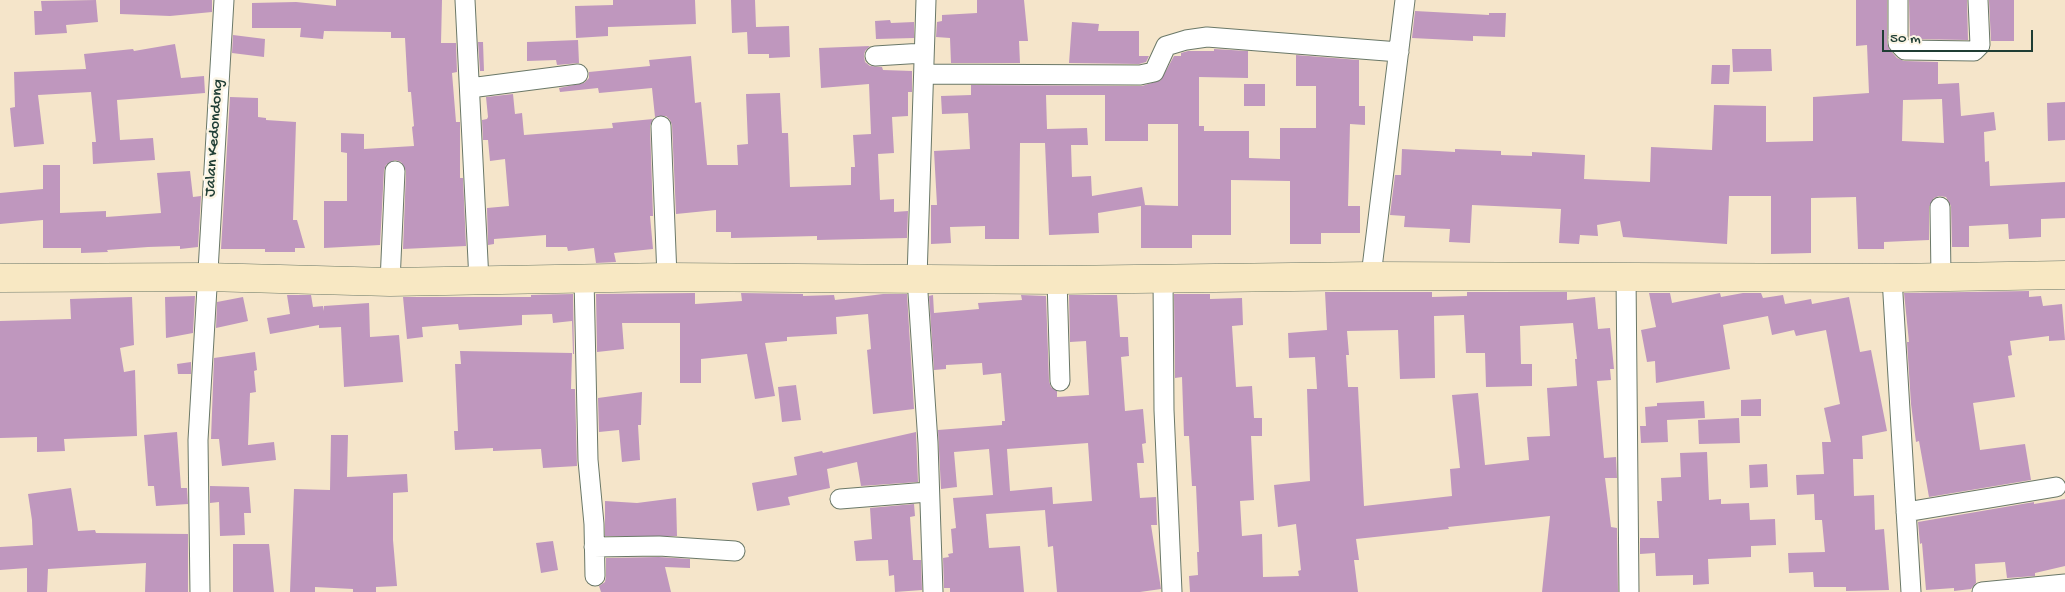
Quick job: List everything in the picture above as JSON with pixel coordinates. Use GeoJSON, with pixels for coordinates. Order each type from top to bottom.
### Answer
{"type":"FeatureCollection","features":[{"type":"Feature","properties":{"kind":"main road"},"geometry":{"type":"LineString","coordinates":[[0,278],[206,277],[390,282],[666,277],[1057,280],[1371,276],[1892,278],[2065,275]]}},
{"type":"Feature","properties":{"kind":"street","name":"Jalan Kedondong"},"geometry":{"type":"LineString","coordinates":[[200,592],[198,440],[206,277],[224,0]]}},
{"type":"Feature","properties":{"kind":"street"},"geometry":{"type":"LineString","coordinates":[[465,0],[479,280]]}},
{"type":"Feature","properties":{"kind":"street"},"geometry":{"type":"LineString","coordinates":[[926,0],[916,278],[928,443],[928,492],[933,592]]}},
{"type":"Feature","properties":{"kind":"street"},"geometry":{"type":"LineString","coordinates":[[1371,276],[1405,0]]}},
{"type":"Feature","properties":{"kind":"street"},"geometry":{"type":"LineString","coordinates":[[1898,0],[1898,43],[1905,50],[1974,50],[1980,45],[1978,0]]}},
{"type":"Feature","properties":{"kind":"street"},"geometry":{"type":"LineString","coordinates":[[924,74],[1140,75],[1154,72],[1166,46],[1186,40],[1207,37],[1399,52]]}},
{"type":"Feature","properties":{"kind":"street"},"geometry":{"type":"LineString","coordinates":[[875,56],[924,53]]}},
{"type":"Feature","properties":{"kind":"street"},"geometry":{"type":"LineString","coordinates":[[470,88],[578,74]]}},
{"type":"Feature","properties":{"kind":"street"},"geometry":{"type":"LineString","coordinates":[[661,126],[666,277]]}},
{"type":"Feature","properties":{"kind":"street"},"geometry":{"type":"LineString","coordinates":[[390,282],[395,171]]}},
{"type":"Feature","properties":{"kind":"street"},"geometry":{"type":"LineString","coordinates":[[1940,206],[1941,277]]}},
{"type":"Feature","properties":{"kind":"street"},"geometry":{"type":"LineString","coordinates":[[1626,276],[1629,592]]}},
{"type":"Feature","properties":{"kind":"street"},"geometry":{"type":"LineString","coordinates":[[584,278],[588,460],[594,524],[595,576]]}},
{"type":"Feature","properties":{"kind":"street"},"geometry":{"type":"LineString","coordinates":[[1163,278],[1164,410],[1172,592]]}},
{"type":"Feature","properties":{"kind":"street"},"geometry":{"type":"LineString","coordinates":[[1892,278],[1911,592]]}},
{"type":"Feature","properties":{"kind":"street"},"geometry":{"type":"LineString","coordinates":[[1057,280],[1060,381]]}},
{"type":"Feature","properties":{"kind":"street"},"geometry":{"type":"LineString","coordinates":[[1906,512],[2056,488]]}},
{"type":"Feature","properties":{"kind":"street"},"geometry":{"type":"LineString","coordinates":[[840,499],[928,492]]}},
{"type":"Feature","properties":{"kind":"street"},"geometry":{"type":"LineString","coordinates":[[594,546],[659,546],[735,551]]}},
{"type":"Feature","properties":{"kind":"street"},"geometry":{"type":"LineString","coordinates":[[1982,592],[2065,584]]}},
{"type":"Feature","properties":{"kind":"building"},"geometry":{"type":"Polygon","coordinates":[[[96,0],[98,22],[66,25],[67,33],[35,35],[34,11],[42,11],[41,1],[96,0]]]}},
{"type":"Feature","properties":{"kind":"building"},"geometry":{"type":"Polygon","coordinates":[[[120,0],[212,0],[212,12],[170,16],[120,14],[120,0]]]}},
{"type":"Feature","properties":{"kind":"building"},"geometry":{"type":"Polygon","coordinates":[[[336,0],[442,0],[441,43],[456,43],[457,72],[452,73],[456,122],[460,122],[460,178],[463,178],[466,246],[403,249],[406,171],[401,162],[395,160],[386,165],[384,170],[380,245],[324,248],[324,201],[347,201],[347,153],[341,152],[341,133],[364,134],[364,149],[414,146],[412,127],[414,126],[411,92],[408,92],[405,38],[391,38],[391,32],[324,31],[323,39],[300,37],[301,28],[252,28],[252,3],[296,2],[336,6],[336,0]]]}},
{"type":"Feature","properties":{"kind":"building"},"geometry":{"type":"Polygon","coordinates":[[[613,0],[695,0],[696,24],[608,27],[608,36],[576,38],[575,6],[613,5],[613,0]]]}},
{"type":"Feature","properties":{"kind":"building"},"geometry":{"type":"Polygon","coordinates":[[[731,0],[755,0],[756,27],[789,26],[790,57],[769,58],[769,54],[748,54],[747,32],[732,33],[731,0]]]}},
{"type":"Feature","properties":{"kind":"building"},"geometry":{"type":"Polygon","coordinates":[[[977,0],[1024,0],[1028,41],[1019,41],[1020,63],[951,63],[950,38],[936,37],[937,22],[942,21],[942,15],[977,13],[977,0]]]}},
{"type":"Feature","properties":{"kind":"building"},"geometry":{"type":"Polygon","coordinates":[[[1856,0],[1887,0],[1887,43],[1897,58],[1904,61],[1938,62],[1938,84],[1959,83],[1961,116],[1994,112],[1996,130],[1984,132],[1985,162],[1989,161],[1990,186],[2065,182],[2065,218],[2041,219],[2041,237],[2009,239],[2008,224],[1969,226],[1969,247],[1952,247],[1951,206],[1946,197],[1939,196],[1934,198],[1929,207],[1929,240],[1884,242],[1884,249],[1858,249],[1856,197],[1811,198],[1811,253],[1771,254],[1771,196],[1729,196],[1727,244],[1623,237],[1620,221],[1597,225],[1598,236],[1580,235],[1579,244],[1559,243],[1561,209],[1472,205],[1470,243],[1449,242],[1450,229],[1404,227],[1405,216],[1390,215],[1395,175],[1401,175],[1402,149],[1455,152],[1455,149],[1501,151],[1501,155],[1532,156],[1532,152],[1585,155],[1584,179],[1650,182],[1651,147],[1712,150],[1714,105],[1766,106],[1766,142],[1813,141],[1813,97],[1869,93],[1867,45],[1856,46],[1856,0]],[[1942,99],[1903,100],[1902,141],[1944,143],[1942,99]]]}},
{"type":"Feature","properties":{"kind":"building"},"geometry":{"type":"Polygon","coordinates":[[[1909,0],[1967,0],[1968,40],[1910,39],[1909,0]]]}},
{"type":"Feature","properties":{"kind":"building"},"geometry":{"type":"Polygon","coordinates":[[[1989,0],[2014,0],[2014,41],[1991,41],[1989,0]]]}},
{"type":"Feature","properties":{"kind":"building"},"geometry":{"type":"Polygon","coordinates":[[[1415,11],[1489,15],[1489,13],[1506,13],[1505,37],[1473,36],[1473,41],[1412,38],[1415,11]]]}},
{"type":"Feature","properties":{"kind":"building"},"geometry":{"type":"Polygon","coordinates":[[[890,20],[891,23],[914,22],[914,38],[876,39],[875,21],[890,20]]]}},
{"type":"Feature","properties":{"kind":"building"},"geometry":{"type":"Polygon","coordinates":[[[1072,22],[1099,24],[1098,31],[1139,31],[1139,56],[1149,56],[1146,62],[1139,64],[1069,63],[1072,22]]]}},
{"type":"Feature","properties":{"kind":"building"},"geometry":{"type":"Polygon","coordinates":[[[233,35],[265,39],[264,57],[232,53],[233,35]]]}},
{"type":"Feature","properties":{"kind":"building"},"geometry":{"type":"Polygon","coordinates":[[[578,40],[579,63],[557,65],[556,60],[527,61],[527,42],[578,40]]]}},
{"type":"Feature","properties":{"kind":"building"},"geometry":{"type":"Polygon","coordinates":[[[478,42],[483,42],[484,71],[480,71],[478,42]]]}},
{"type":"Feature","properties":{"kind":"building"},"geometry":{"type":"Polygon","coordinates":[[[175,44],[181,78],[204,76],[205,93],[117,100],[120,140],[153,138],[155,160],[93,164],[92,142],[96,142],[91,92],[38,95],[44,144],[14,147],[10,108],[15,107],[14,72],[86,69],[84,54],[133,49],[134,51],[175,44]]]}},
{"type":"Feature","properties":{"kind":"building"},"geometry":{"type":"Polygon","coordinates":[[[870,46],[865,51],[864,56],[865,62],[870,66],[882,67],[883,70],[912,71],[912,92],[908,92],[908,116],[892,117],[894,153],[878,154],[880,200],[894,199],[894,212],[908,211],[907,238],[817,240],[817,236],[731,238],[731,232],[716,232],[716,210],[676,214],[672,125],[666,116],[655,117],[652,88],[599,93],[598,88],[560,92],[559,88],[584,83],[589,78],[589,72],[650,66],[649,60],[691,56],[695,103],[701,102],[707,165],[738,165],[737,145],[748,144],[746,94],[780,93],[782,133],[788,133],[790,187],[851,185],[851,167],[855,167],[853,135],[871,134],[869,84],[821,88],[819,48],[870,46]]]}},
{"type":"Feature","properties":{"kind":"building"},"geometry":{"type":"Polygon","coordinates":[[[1214,49],[1248,51],[1248,78],[1199,77],[1199,126],[1204,126],[1204,131],[1249,131],[1249,158],[1280,159],[1280,128],[1316,128],[1316,86],[1296,86],[1296,55],[1359,60],[1359,106],[1365,106],[1365,125],[1350,124],[1348,206],[1360,206],[1360,233],[1321,233],[1321,244],[1290,244],[1290,181],[1231,180],[1231,235],[1192,235],[1192,248],[1141,248],[1141,206],[1098,213],[1099,233],[1049,235],[1045,143],[1020,143],[1019,239],[985,239],[985,226],[950,227],[951,243],[931,244],[931,205],[937,205],[934,151],[970,149],[968,113],[942,114],[941,96],[971,95],[971,85],[1142,86],[1161,80],[1174,56],[1181,56],[1181,53],[1188,51],[1214,51],[1214,49]],[[1046,95],[1047,129],[1087,128],[1088,145],[1071,145],[1072,177],[1091,176],[1092,196],[1142,187],[1145,205],[1143,205],[1178,206],[1178,124],[1148,124],[1148,141],[1105,141],[1105,95],[1046,95]]]}},
{"type":"Feature","properties":{"kind":"building"},"geometry":{"type":"Polygon","coordinates":[[[1732,49],[1771,49],[1772,71],[1733,72],[1732,49]]]}},
{"type":"Feature","properties":{"kind":"building"},"geometry":{"type":"Polygon","coordinates":[[[1712,65],[1730,65],[1729,84],[1711,84],[1712,65]]]}},
{"type":"Feature","properties":{"kind":"building"},"geometry":{"type":"Polygon","coordinates":[[[1244,84],[1265,84],[1265,106],[1244,106],[1244,84]]]}},
{"type":"Feature","properties":{"kind":"building"},"geometry":{"type":"Polygon","coordinates":[[[513,94],[515,114],[522,113],[524,135],[613,128],[612,123],[653,119],[650,126],[653,216],[650,216],[653,249],[614,253],[616,262],[596,263],[594,248],[568,251],[567,247],[546,247],[546,235],[494,239],[494,244],[488,245],[487,208],[509,206],[505,159],[490,161],[488,140],[483,140],[482,120],[488,117],[486,97],[513,94]]]}},
{"type":"Feature","properties":{"kind":"building"},"geometry":{"type":"Polygon","coordinates":[[[230,97],[258,98],[258,117],[266,118],[266,120],[296,122],[293,220],[297,220],[305,248],[295,248],[295,252],[265,252],[265,249],[221,249],[230,97]]]}},
{"type":"Feature","properties":{"kind":"building"},"geometry":{"type":"Polygon","coordinates":[[[2065,102],[2065,140],[2048,141],[2047,103],[2065,102]]]}},
{"type":"Feature","properties":{"kind":"building"},"geometry":{"type":"Polygon","coordinates":[[[43,165],[60,165],[60,213],[106,211],[106,217],[161,213],[157,173],[190,171],[193,197],[201,196],[198,247],[180,249],[180,246],[148,247],[81,253],[81,248],[43,248],[43,220],[0,224],[0,193],[43,189],[43,165]]]}},
{"type":"Feature","properties":{"kind":"building"},"geometry":{"type":"Polygon","coordinates":[[[2029,291],[2029,297],[2041,296],[2043,306],[2062,304],[2065,340],[2049,341],[2049,336],[2010,341],[2012,355],[2008,356],[2015,397],[1973,403],[1980,450],[2025,444],[2031,480],[1929,497],[1919,441],[1916,442],[1911,404],[1907,342],[1909,342],[1904,293],[2029,291]]]}},
{"type":"Feature","properties":{"kind":"building"},"geometry":{"type":"Polygon","coordinates":[[[1325,292],[1432,292],[1432,297],[1467,296],[1467,292],[1567,292],[1567,300],[1595,297],[1598,329],[1610,328],[1614,369],[1610,369],[1611,380],[1597,381],[1604,458],[1616,457],[1617,478],[1605,478],[1611,527],[1617,528],[1618,592],[1542,592],[1550,516],[1356,539],[1359,560],[1354,560],[1358,592],[1190,592],[1189,576],[1198,575],[1197,552],[1199,552],[1196,486],[1192,486],[1189,436],[1184,436],[1182,377],[1175,378],[1174,294],[1210,294],[1210,299],[1242,298],[1243,325],[1232,326],[1236,387],[1252,386],[1254,418],[1262,418],[1262,436],[1251,436],[1254,500],[1240,501],[1242,536],[1262,534],[1263,577],[1299,576],[1298,571],[1301,570],[1296,524],[1278,527],[1274,485],[1310,481],[1307,389],[1317,389],[1315,357],[1289,358],[1288,333],[1327,330],[1325,292]],[[1464,315],[1434,316],[1435,378],[1400,379],[1398,330],[1347,331],[1349,355],[1346,355],[1348,387],[1358,387],[1364,506],[1452,496],[1450,469],[1460,468],[1452,395],[1478,393],[1485,465],[1529,460],[1527,437],[1550,436],[1547,388],[1577,386],[1575,359],[1577,359],[1573,323],[1520,326],[1521,364],[1532,364],[1532,386],[1486,387],[1485,353],[1466,353],[1464,315]]]}},
{"type":"Feature","properties":{"kind":"building"},"geometry":{"type":"Polygon","coordinates":[[[695,293],[695,304],[742,301],[741,293],[803,294],[803,296],[834,295],[835,300],[883,294],[907,294],[914,409],[873,414],[867,350],[871,349],[868,314],[836,317],[837,334],[787,337],[787,341],[765,343],[775,396],[755,399],[747,354],[701,359],[701,383],[680,383],[680,323],[622,323],[624,349],[597,352],[596,294],[695,293]]]}},
{"type":"Feature","properties":{"kind":"building"},"geometry":{"type":"Polygon","coordinates":[[[1649,293],[1670,293],[1672,303],[1720,293],[1721,297],[1743,293],[1761,293],[1763,298],[1783,295],[1785,304],[1811,299],[1812,304],[1849,297],[1860,352],[1871,350],[1887,431],[1862,436],[1863,459],[1853,459],[1854,496],[1874,495],[1875,530],[1884,529],[1889,590],[1846,591],[1846,587],[1814,587],[1813,572],[1789,573],[1788,553],[1825,552],[1822,520],[1815,520],[1814,494],[1797,495],[1796,475],[1824,474],[1822,442],[1831,442],[1824,408],[1840,404],[1826,330],[1796,336],[1794,330],[1772,335],[1768,316],[1723,325],[1730,369],[1656,383],[1655,361],[1647,362],[1641,330],[1656,327],[1649,293]]]}},
{"type":"Feature","properties":{"kind":"building"},"geometry":{"type":"Polygon","coordinates":[[[573,294],[574,354],[572,321],[553,323],[552,314],[522,315],[522,325],[459,330],[458,324],[422,327],[423,337],[407,339],[403,297],[531,297],[531,295],[573,294]]]}},
{"type":"Feature","properties":{"kind":"building"},"geometry":{"type":"Polygon","coordinates":[[[287,295],[311,295],[313,307],[323,306],[324,311],[324,306],[369,303],[370,337],[399,335],[403,382],[344,387],[341,327],[319,328],[319,325],[270,334],[267,318],[290,314],[287,295]]]}},
{"type":"Feature","properties":{"kind":"building"},"geometry":{"type":"Polygon","coordinates":[[[933,295],[934,313],[979,309],[978,303],[1022,300],[1021,295],[1046,296],[1049,381],[1051,387],[1057,391],[1057,397],[1089,395],[1086,341],[1070,342],[1069,295],[1117,295],[1120,337],[1128,337],[1129,356],[1121,357],[1125,411],[1143,409],[1146,443],[1142,444],[1144,463],[1137,463],[1140,498],[1156,497],[1157,525],[1151,525],[1161,589],[1140,592],[1057,592],[1053,546],[1048,547],[1045,510],[986,514],[989,548],[1020,546],[1024,592],[950,592],[950,588],[944,588],[943,558],[949,557],[948,554],[953,553],[951,529],[956,528],[953,498],[993,495],[989,449],[954,452],[957,487],[941,489],[938,430],[1002,425],[1002,421],[1005,421],[1001,373],[983,375],[982,363],[946,365],[946,369],[934,370],[929,296],[933,295]],[[1088,443],[1007,449],[1010,491],[1052,487],[1053,504],[1092,501],[1088,443]]]}},
{"type":"Feature","properties":{"kind":"building"},"geometry":{"type":"Polygon","coordinates":[[[195,296],[193,333],[166,338],[165,297],[195,296]]]}},
{"type":"Feature","properties":{"kind":"building"},"geometry":{"type":"Polygon","coordinates":[[[132,297],[134,345],[120,348],[124,372],[135,370],[137,436],[64,439],[65,451],[37,452],[37,437],[0,438],[0,321],[71,319],[70,299],[132,297]]]}},
{"type":"Feature","properties":{"kind":"building"},"geometry":{"type":"Polygon","coordinates":[[[243,297],[248,321],[216,328],[217,302],[243,297]]]}},
{"type":"Feature","properties":{"kind":"building"},"geometry":{"type":"Polygon","coordinates":[[[460,351],[572,353],[571,389],[575,389],[577,466],[543,468],[541,449],[493,451],[493,448],[455,450],[454,431],[458,431],[455,364],[461,364],[460,351]]]}},
{"type":"Feature","properties":{"kind":"building"},"geometry":{"type":"Polygon","coordinates":[[[255,352],[257,370],[254,371],[256,392],[250,393],[248,445],[274,442],[276,460],[222,466],[219,439],[211,439],[214,358],[255,352]]]}},
{"type":"Feature","properties":{"kind":"building"},"geometry":{"type":"Polygon","coordinates":[[[191,362],[191,374],[178,374],[177,364],[191,362]]]}},
{"type":"Feature","properties":{"kind":"building"},"geometry":{"type":"Polygon","coordinates":[[[796,385],[801,420],[782,422],[778,387],[796,385]]]}},
{"type":"Feature","properties":{"kind":"building"},"geometry":{"type":"Polygon","coordinates":[[[642,392],[641,425],[638,425],[640,460],[622,462],[619,430],[599,432],[598,398],[642,392]]]}},
{"type":"Feature","properties":{"kind":"building"},"geometry":{"type":"Polygon","coordinates":[[[1761,399],[1761,416],[1741,416],[1741,400],[1761,399]]]}},
{"type":"Feature","properties":{"kind":"building"},"geometry":{"type":"Polygon","coordinates":[[[1704,401],[1705,418],[1667,420],[1668,442],[1641,443],[1640,426],[1646,426],[1645,407],[1657,406],[1657,403],[1704,401]]]}},
{"type":"Feature","properties":{"kind":"building"},"geometry":{"type":"Polygon","coordinates":[[[1739,418],[1740,443],[1699,444],[1698,420],[1739,418]]]}},
{"type":"Feature","properties":{"kind":"building"},"geometry":{"type":"Polygon","coordinates":[[[177,432],[181,488],[187,488],[188,504],[156,506],[154,486],[148,486],[144,435],[177,432]]]}},
{"type":"Feature","properties":{"kind":"building"},"geometry":{"type":"Polygon","coordinates":[[[916,432],[918,482],[861,486],[857,462],[827,469],[830,488],[788,497],[790,505],[757,511],[752,483],[797,475],[794,457],[822,451],[823,453],[916,432]]]}},
{"type":"Feature","properties":{"kind":"building"},"geometry":{"type":"Polygon","coordinates":[[[331,435],[348,435],[347,477],[407,474],[408,492],[393,493],[393,540],[397,586],[376,587],[376,592],[353,592],[353,589],[315,587],[315,592],[290,592],[294,489],[330,490],[331,435]]]}},
{"type":"Feature","properties":{"kind":"building"},"geometry":{"type":"Polygon","coordinates":[[[1707,452],[1709,500],[1721,499],[1721,504],[1749,503],[1750,520],[1775,519],[1776,545],[1751,546],[1751,557],[1708,559],[1709,584],[1693,585],[1693,575],[1656,576],[1655,553],[1640,554],[1640,538],[1659,538],[1657,501],[1662,501],[1661,478],[1681,477],[1680,453],[1707,452]]]}},
{"type":"Feature","properties":{"kind":"building"},"geometry":{"type":"Polygon","coordinates":[[[1767,464],[1768,487],[1750,488],[1749,465],[1767,464]]]}},
{"type":"Feature","properties":{"kind":"building"},"geometry":{"type":"Polygon","coordinates":[[[210,486],[249,487],[251,513],[244,513],[245,535],[220,536],[219,502],[210,503],[210,486]]]}},
{"type":"Feature","properties":{"kind":"building"},"geometry":{"type":"Polygon","coordinates":[[[71,488],[78,531],[95,530],[96,533],[188,534],[188,592],[145,592],[146,563],[48,569],[47,592],[27,592],[27,568],[0,570],[0,547],[33,545],[28,494],[71,488]]]}},
{"type":"Feature","properties":{"kind":"building"},"geometry":{"type":"Polygon","coordinates":[[[676,498],[677,536],[605,536],[605,501],[637,503],[676,498]]]}},
{"type":"Feature","properties":{"kind":"building"},"geometry":{"type":"Polygon","coordinates":[[[2065,499],[2065,566],[2035,573],[2035,576],[2007,578],[2005,562],[1975,564],[1976,583],[1971,589],[1954,591],[1954,588],[1926,590],[1922,543],[1920,544],[1918,522],[2034,502],[2034,504],[2065,499]]]}},
{"type":"Feature","properties":{"kind":"building"},"geometry":{"type":"Polygon","coordinates":[[[914,504],[915,516],[910,517],[913,560],[921,560],[922,590],[895,592],[894,575],[889,576],[888,560],[856,561],[854,541],[872,539],[870,508],[914,504]]]}},
{"type":"Feature","properties":{"kind":"building"},"geometry":{"type":"Polygon","coordinates":[[[553,541],[558,570],[541,573],[536,543],[553,541]]]}},
{"type":"Feature","properties":{"kind":"building"},"geometry":{"type":"Polygon","coordinates":[[[233,544],[269,544],[274,592],[233,592],[233,544]]]}},
{"type":"Feature","properties":{"kind":"building"},"geometry":{"type":"Polygon","coordinates":[[[659,557],[690,559],[690,568],[665,567],[671,592],[601,592],[599,586],[605,582],[606,558],[659,557]]]}}]}
